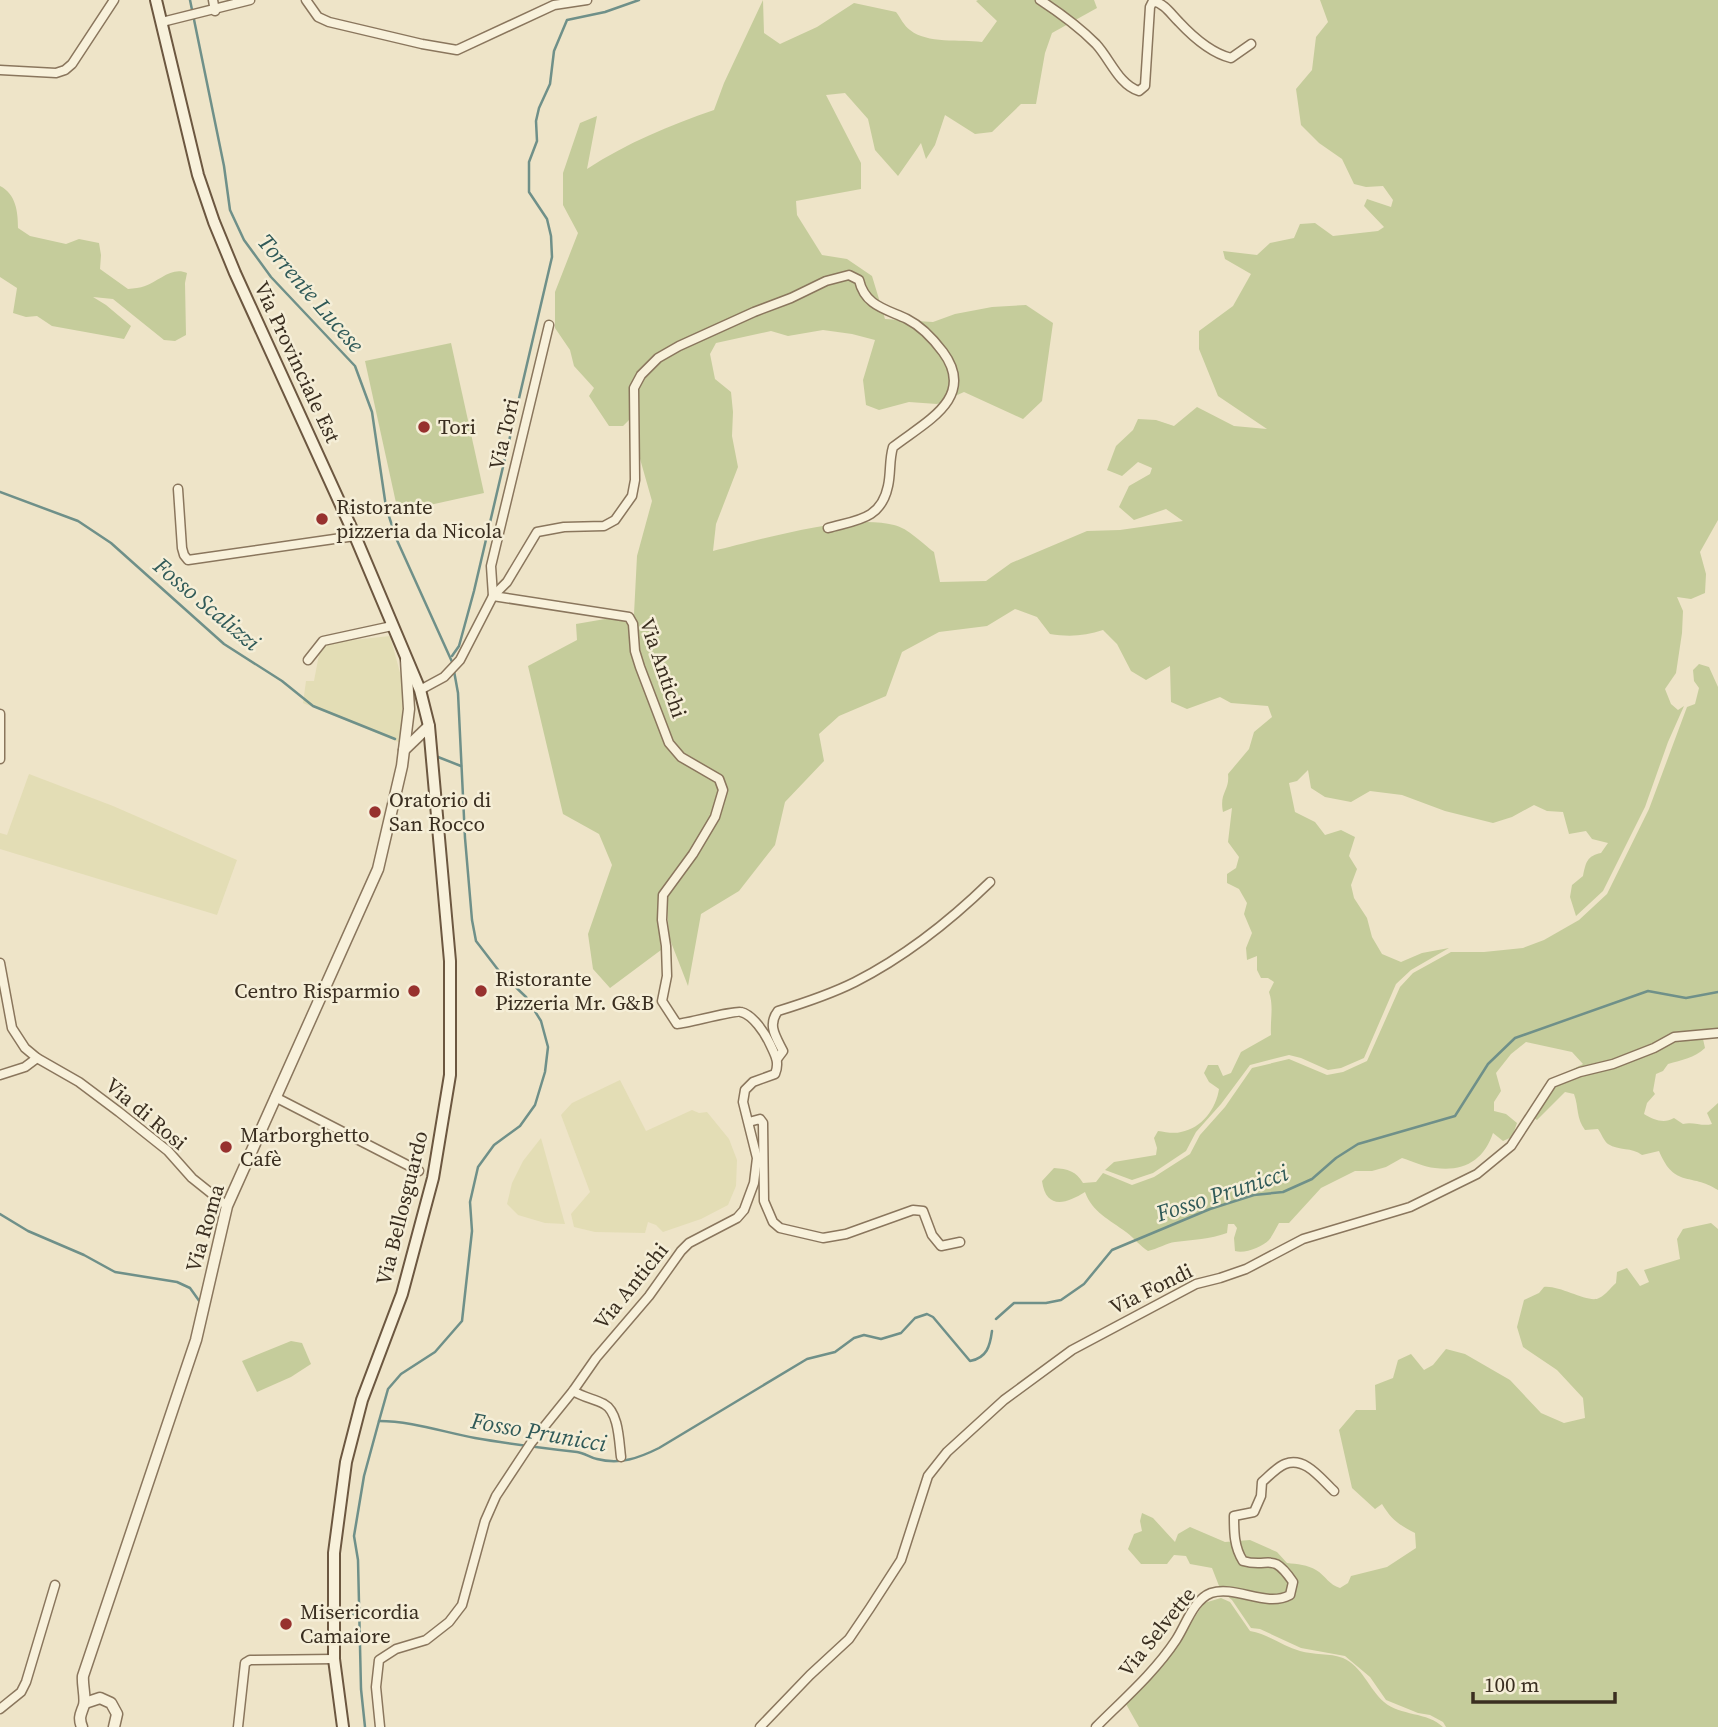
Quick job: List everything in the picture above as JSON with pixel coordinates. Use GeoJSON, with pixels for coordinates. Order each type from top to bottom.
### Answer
{"type":"FeatureCollection","features":[{"type":"Feature","properties":{"kind":"main road","name":"Via Provinciale Est"},"geometry":{"type":"LineString","coordinates":[[156,0],[198,175],[214,222],[355,536],[420,690]]}},
{"type":"Feature","properties":{"kind":"main road","name":"Via Bellosguardo"},"geometry":{"type":"LineString","coordinates":[[343,1727],[334,1659],[334,1553],[346,1462],[362,1400],[402,1294],[433,1178],[450,1074],[450,961],[428,721],[420,690]]}},
{"type":"Feature","properties":{"kind":"street"},"geometry":{"type":"LineString","coordinates":[[0,70],[56,73],[65,71],[114,0]]}},
{"type":"Feature","properties":{"kind":"street"},"geometry":{"type":"LineString","coordinates":[[212,11],[213,0]]}},
{"type":"Feature","properties":{"kind":"street"},"geometry":{"type":"LineString","coordinates":[[162,23],[250,0]]}},
{"type":"Feature","properties":{"kind":"street"},"geometry":{"type":"LineString","coordinates":[[306,0],[318,17],[329,22],[457,50],[554,5],[587,0]]}},
{"type":"Feature","properties":{"kind":"street"},"geometry":{"type":"LineString","coordinates":[[1040,0],[1075,24],[1097,46],[1129,88],[1139,91],[1145,86],[1150,6],[1153,1],[1162,4],[1198,40],[1220,55],[1231,58],[1251,44]]}},
{"type":"Feature","properties":{"kind":"street"},"geometry":{"type":"LineString","coordinates":[[493,596],[507,582],[537,532],[564,527],[604,526],[615,520],[632,496],[635,480],[634,388],[641,375],[658,358],[754,312],[792,298],[826,281],[849,275],[859,280],[862,290],[871,302],[909,320],[933,340],[949,360],[955,373],[956,388],[947,405],[893,447],[888,487],[878,510],[868,517],[828,528]]}},
{"type":"Feature","properties":{"kind":"street","name":"Via Tori"},"geometry":{"type":"LineString","coordinates":[[420,690],[444,677],[460,660],[493,596],[491,566],[550,326]]}},
{"type":"Feature","properties":{"kind":"street"},"geometry":{"type":"LineString","coordinates":[[178,489],[182,548],[188,561],[355,536]]}},
{"type":"Feature","properties":{"kind":"street","name":"Via Antichi"},"geometry":{"type":"LineString","coordinates":[[380,1727],[376,1687],[379,1660],[396,1649],[426,1640],[449,1622],[462,1605],[485,1521],[496,1496],[524,1452],[596,1358],[649,1296],[681,1251],[689,1243],[737,1218],[749,1202],[757,1157],[743,1102],[745,1090],[753,1082],[775,1074],[777,1059],[768,1038],[745,1013],[738,1011],[677,1024],[662,1001],[667,976],[662,920],[663,895],[693,854],[715,817],[723,790],[719,779],[681,757],[669,743],[640,667],[635,651],[633,624],[629,617],[493,596]]}},
{"type":"Feature","properties":{"kind":"street"},"geometry":{"type":"LineString","coordinates":[[308,660],[323,642],[392,626]]}},
{"type":"Feature","properties":{"kind":"street","name":"Via Roma"},"geometry":{"type":"LineString","coordinates":[[89,1701],[82,1690],[83,1676],[195,1340],[227,1206],[378,869],[390,824],[407,730],[409,709],[406,659]]}},
{"type":"Feature","properties":{"kind":"street"},"geometry":{"type":"LineString","coordinates":[[409,709],[420,690]]}},
{"type":"Feature","properties":{"kind":"street"},"geometry":{"type":"LineString","coordinates":[[0,714],[0,759]]}},
{"type":"Feature","properties":{"kind":"street"},"geometry":{"type":"LineString","coordinates":[[407,730],[417,720],[428,721]]}},
{"type":"Feature","properties":{"kind":"street"},"geometry":{"type":"LineString","coordinates":[[404,750],[428,721]]}},
{"type":"Feature","properties":{"kind":"street"},"geometry":{"type":"LineString","coordinates":[[413,741],[425,744],[431,752]]}},
{"type":"Feature","properties":{"kind":"street"},"geometry":{"type":"LineString","coordinates":[[777,1059],[783,1051],[772,1026],[772,1020],[778,1011],[852,984],[886,965],[952,918],[990,882]]}},
{"type":"Feature","properties":{"kind":"street","name":"Via di Rosi"},"geometry":{"type":"LineString","coordinates":[[0,963],[12,1028],[25,1048],[79,1082],[119,1112],[168,1151],[192,1178],[227,1206]]}},
{"type":"Feature","properties":{"kind":"street","name":"Via Fondi"},"geometry":{"type":"LineString","coordinates":[[760,1727],[849,1639],[870,1608],[901,1560],[928,1476],[936,1465],[952,1446],[1004,1400],[1072,1350],[1196,1284],[1246,1269],[1303,1239],[1410,1207],[1477,1174],[1511,1146],[1552,1083],[1580,1072],[1614,1064],[1674,1037],[1718,1033]]}},
{"type":"Feature","properties":{"kind":"street"},"geometry":{"type":"LineString","coordinates":[[0,1075],[25,1067],[37,1058]]}},
{"type":"Feature","properties":{"kind":"street"},"geometry":{"type":"LineString","coordinates":[[275,1097],[419,1171]]}},
{"type":"Feature","properties":{"kind":"street"},"geometry":{"type":"LineString","coordinates":[[749,1122],[760,1119],[763,1123],[764,1201],[773,1222],[780,1228],[823,1238],[846,1234],[913,1210],[923,1211],[932,1235],[941,1246],[960,1242]]}},
{"type":"Feature","properties":{"kind":"street"},"geometry":{"type":"LineString","coordinates":[[573,1391],[605,1404],[610,1409],[615,1420],[621,1457]]}},
{"type":"Feature","properties":{"kind":"street","name":"Via Selvette"},"geometry":{"type":"LineString","coordinates":[[1096,1727],[1154,1668],[1176,1641],[1199,1600],[1220,1592],[1280,1600],[1290,1595],[1293,1582],[1283,1569],[1269,1561],[1243,1561],[1237,1552],[1234,1516],[1254,1512],[1261,1496],[1262,1482],[1284,1464],[1299,1462],[1311,1469],[1334,1491]]}},
{"type":"Feature","properties":{"kind":"street"},"geometry":{"type":"LineString","coordinates":[[0,1709],[21,1692],[26,1682],[55,1585]]}},
{"type":"Feature","properties":{"kind":"street"},"geometry":{"type":"LineString","coordinates":[[238,1727],[245,1663],[250,1660],[334,1659]]}},
{"type":"Feature","properties":{"kind":"street"},"geometry":{"type":"LineString","coordinates":[[82,1727],[79,1716],[89,1701],[106,1699],[115,1708],[114,1727]]}},
{"type":"Feature","properties":{"kind":"shaded area"},"geometry":{"type":"Polygon","coordinates":[[[390,636],[405,691],[401,743],[303,703],[306,681],[314,681],[320,649],[326,643],[390,636]]]}},
{"type":"Feature","properties":{"kind":"shaded area"},"geometry":{"type":"Polygon","coordinates":[[[29,774],[113,806],[237,860],[217,915],[0,849],[0,833],[7,835],[29,774]]]}},
{"type":"Feature","properties":{"kind":"shaded area"},"geometry":{"type":"Polygon","coordinates":[[[620,1080],[646,1131],[692,1110],[707,1112],[729,1139],[737,1160],[736,1186],[728,1205],[701,1219],[663,1232],[648,1222],[645,1233],[595,1232],[574,1227],[571,1214],[590,1192],[561,1115],[572,1103],[620,1080]]]}},
{"type":"Feature","properties":{"kind":"shaded area"},"geometry":{"type":"Polygon","coordinates":[[[541,1138],[565,1224],[545,1223],[518,1215],[507,1204],[512,1183],[523,1161],[541,1138]]]}},
{"type":"Feature","properties":{"kind":"green space"},"geometry":{"type":"Polygon","coordinates":[[[763,0],[764,33],[780,44],[817,27],[854,3],[896,12],[908,28],[925,37],[982,42],[997,21],[976,1],[978,0],[1094,0],[1097,8],[1052,33],[1045,53],[1036,104],[1021,104],[992,132],[975,134],[945,115],[935,145],[926,159],[921,143],[898,176],[875,150],[868,119],[845,93],[826,95],[861,163],[861,189],[796,201],[797,215],[822,255],[847,259],[872,276],[885,319],[933,322],[955,314],[992,307],[1026,305],[1053,323],[1042,401],[1023,419],[964,392],[937,404],[909,402],[879,410],[866,405],[863,380],[875,340],[852,334],[823,330],[788,336],[771,331],[716,343],[710,354],[715,379],[731,392],[732,436],[738,467],[716,524],[713,551],[804,529],[853,522],[875,522],[905,529],[934,552],[940,582],[986,581],[1011,563],[1087,531],[1120,530],[1183,521],[1166,509],[1134,520],[1119,507],[1129,486],[1150,474],[1152,468],[1138,462],[1122,476],[1107,470],[1116,446],[1133,430],[1138,419],[1156,420],[1174,426],[1197,407],[1234,426],[1267,429],[1218,396],[1199,349],[1199,331],[1233,306],[1251,274],[1225,259],[1223,251],[1257,255],[1270,243],[1294,238],[1300,224],[1315,223],[1333,236],[1378,231],[1384,227],[1364,206],[1367,199],[1391,207],[1393,200],[1383,186],[1366,187],[1354,184],[1342,159],[1319,143],[1301,125],[1296,89],[1312,70],[1316,37],[1328,22],[1320,0],[1718,0],[1718,520],[1700,552],[1706,574],[1705,593],[1691,599],[1677,597],[1683,611],[1682,633],[1676,673],[1665,689],[1671,704],[1678,710],[1684,706],[1645,807],[1603,891],[1576,916],[1570,897],[1572,885],[1583,876],[1590,858],[1601,853],[1608,843],[1592,839],[1586,831],[1569,834],[1563,812],[1547,811],[1534,805],[1512,817],[1493,823],[1445,811],[1402,795],[1370,791],[1351,802],[1325,797],[1311,788],[1308,770],[1297,781],[1289,783],[1295,812],[1315,822],[1325,835],[1341,830],[1355,837],[1349,856],[1357,869],[1351,885],[1354,898],[1367,918],[1372,937],[1382,954],[1401,962],[1422,953],[1449,948],[1411,970],[1396,984],[1364,1058],[1341,1068],[1328,1070],[1289,1055],[1250,1065],[1196,1132],[1186,1151],[1153,1173],[1132,1180],[1105,1170],[1114,1162],[1156,1155],[1154,1138],[1158,1131],[1178,1133],[1201,1122],[1215,1104],[1219,1089],[1209,1082],[1204,1073],[1208,1065],[1218,1065],[1223,1076],[1231,1073],[1241,1052],[1271,1035],[1272,1008],[1269,992],[1274,982],[1261,978],[1257,970],[1257,956],[1247,960],[1246,948],[1252,933],[1244,914],[1247,903],[1239,889],[1227,883],[1227,874],[1236,868],[1239,857],[1228,842],[1232,808],[1223,812],[1222,805],[1228,774],[1249,749],[1254,732],[1272,717],[1268,706],[1231,703],[1220,697],[1187,709],[1171,702],[1170,666],[1146,680],[1131,671],[1117,644],[1103,630],[1077,635],[1050,634],[1037,617],[1015,609],[987,626],[939,632],[902,652],[886,696],[839,716],[819,734],[824,761],[785,802],[775,845],[739,891],[701,914],[688,986],[669,937],[667,905],[658,902],[661,950],[610,988],[593,969],[588,934],[612,865],[599,834],[563,814],[528,666],[577,640],[576,624],[634,614],[637,556],[652,501],[629,420],[623,426],[609,426],[589,396],[594,388],[574,366],[570,350],[555,328],[555,292],[578,233],[563,205],[563,173],[580,123],[597,116],[587,169],[649,135],[714,110],[763,0]]]}},
{"type":"Feature","properties":{"kind":"green space"},"geometry":{"type":"Polygon","coordinates":[[[0,186],[13,199],[18,228],[30,236],[66,244],[79,239],[99,243],[100,269],[128,289],[145,286],[176,271],[187,273],[186,335],[175,341],[164,340],[113,299],[93,297],[131,326],[124,339],[52,326],[37,316],[26,317],[13,313],[17,288],[0,277],[0,186]]]}},
{"type":"Feature","properties":{"kind":"green space","name":"Tori"},"geometry":{"type":"Polygon","coordinates":[[[451,343],[484,493],[398,512],[365,361],[451,343]]]}},
{"type":"Feature","properties":{"kind":"green space"},"geometry":{"type":"Polygon","coordinates":[[[1699,664],[1709,667],[1718,687],[1718,1037],[1703,1039],[1705,1048],[1701,1051],[1668,1064],[1663,1071],[1656,1074],[1653,1091],[1655,1094],[1647,1103],[1644,1114],[1659,1120],[1674,1118],[1683,1124],[1708,1125],[1712,1124],[1707,1113],[1718,1103],[1718,1190],[1677,1175],[1665,1163],[1659,1151],[1642,1155],[1617,1148],[1605,1141],[1598,1129],[1585,1130],[1574,1094],[1565,1092],[1537,1120],[1527,1114],[1556,1078],[1583,1064],[1572,1052],[1526,1042],[1511,1054],[1496,1073],[1501,1091],[1494,1102],[1494,1111],[1506,1114],[1517,1123],[1512,1137],[1503,1141],[1493,1133],[1478,1157],[1455,1168],[1431,1167],[1402,1158],[1372,1171],[1355,1171],[1321,1188],[1289,1223],[1279,1223],[1269,1240],[1244,1252],[1235,1251],[1234,1238],[1237,1228],[1234,1224],[1228,1224],[1227,1233],[1172,1243],[1148,1251],[1097,1210],[1085,1192],[1058,1202],[1048,1197],[1042,1181],[1054,1168],[1071,1171],[1083,1183],[1096,1182],[1103,1173],[1132,1185],[1154,1177],[1190,1154],[1200,1135],[1225,1107],[1252,1068],[1289,1059],[1327,1075],[1343,1072],[1367,1061],[1400,987],[1413,973],[1451,952],[1523,948],[1544,940],[1579,920],[1607,894],[1649,809],[1687,707],[1695,704],[1699,688],[1694,681],[1693,670],[1699,664]]]}},
{"type":"Feature","properties":{"kind":"green space"},"geometry":{"type":"Polygon","coordinates":[[[1711,1223],[1718,1229],[1718,1727],[1446,1727],[1443,1722],[1430,1715],[1386,1700],[1370,1677],[1345,1656],[1301,1648],[1260,1629],[1251,1628],[1232,1600],[1221,1591],[1212,1568],[1190,1564],[1186,1556],[1174,1555],[1167,1564],[1141,1564],[1128,1549],[1134,1534],[1142,1531],[1142,1513],[1153,1518],[1175,1542],[1178,1534],[1190,1527],[1225,1542],[1250,1540],[1277,1552],[1287,1563],[1313,1568],[1340,1588],[1348,1583],[1351,1576],[1387,1567],[1416,1548],[1415,1533],[1396,1521],[1382,1504],[1375,1509],[1352,1488],[1339,1430],[1356,1410],[1376,1410],[1375,1385],[1393,1378],[1398,1360],[1411,1354],[1424,1370],[1433,1365],[1446,1349],[1465,1354],[1510,1380],[1541,1413],[1564,1423],[1585,1418],[1583,1398],[1557,1370],[1523,1347],[1517,1327],[1524,1300],[1539,1293],[1544,1287],[1588,1299],[1599,1298],[1616,1283],[1617,1272],[1627,1268],[1640,1286],[1649,1282],[1644,1270],[1680,1259],[1677,1239],[1683,1229],[1711,1223]]]}},
{"type":"Feature","properties":{"kind":"green space"},"geometry":{"type":"Polygon","coordinates":[[[291,1341],[302,1343],[311,1364],[291,1377],[257,1392],[242,1361],[291,1341]]]}},
{"type":"Feature","properties":{"kind":"green space"},"geometry":{"type":"Polygon","coordinates":[[[1221,1598],[1230,1602],[1250,1631],[1300,1651],[1343,1658],[1355,1666],[1384,1702],[1398,1710],[1430,1719],[1443,1727],[1139,1727],[1126,1704],[1158,1668],[1204,1603],[1221,1598]]]}},
{"type":"Feature","properties":{"kind":"waterway","name":"Torrente Lucese"},"geometry":{"type":"LineString","coordinates":[[190,0],[224,166],[230,210],[244,240],[271,277],[355,366],[372,412],[386,507],[396,538],[453,664]]}},
{"type":"Feature","properties":{"kind":"waterway"},"geometry":{"type":"LineString","coordinates":[[452,656],[459,646],[474,591],[552,257],[547,219],[529,192],[529,162],[537,141],[536,121],[539,108],[550,84],[554,51],[567,20],[605,12],[639,0]]}},
{"type":"Feature","properties":{"kind":"waterway","name":"Fosso Scalizzi"},"geometry":{"type":"LineString","coordinates":[[0,492],[78,521],[111,543],[224,644],[282,681],[313,706],[395,739]]}},
{"type":"Feature","properties":{"kind":"waterway","name":"Torrente Lucese"},"geometry":{"type":"LineString","coordinates":[[365,1727],[361,1689],[358,1560],[354,1536],[364,1476],[388,1389],[401,1374],[435,1352],[462,1321],[472,1231],[470,1202],[478,1167],[494,1145],[520,1126],[535,1105],[545,1072],[548,1047],[541,1021],[526,997],[499,971],[476,941],[465,838],[458,693],[454,671]]}},
{"type":"Feature","properties":{"kind":"waterway","name":"Fosso Scalizzi"},"geometry":{"type":"LineString","coordinates":[[438,757],[461,766]]}},
{"type":"Feature","properties":{"kind":"waterway","name":"Fosso Prunicci"},"geometry":{"type":"LineString","coordinates":[[996,1319],[1014,1303],[1061,1300],[1084,1284],[1112,1250],[1210,1209],[1254,1195],[1283,1192],[1312,1179],[1336,1158],[1358,1144],[1455,1116],[1488,1064],[1515,1038],[1648,991],[1686,998],[1718,992]]}},
{"type":"Feature","properties":{"kind":"waterway"},"geometry":{"type":"LineString","coordinates":[[0,1214],[28,1231],[84,1255],[115,1272],[177,1282],[190,1288],[200,1302]]}},
{"type":"Feature","properties":{"kind":"waterway","name":"Fosso Prunicci"},"geometry":{"type":"LineString","coordinates":[[379,1421],[583,1453],[605,1461],[621,1461],[659,1448],[807,1359],[835,1352],[854,1338],[864,1335],[881,1339],[901,1333],[915,1318],[927,1314],[933,1317],[970,1361],[987,1350],[992,1331]]}},
{"type":"Feature","properties":{"kind":"waterway"},"geometry":{"type":"LineString","coordinates":[[349,1611],[358,1617]]}},
{"type":"Feature","properties":{"kind":"place","name":"Tori"},"geometry":{"type":"Point","coordinates":[424,427]}},
{"type":"Feature","properties":{"kind":"place","name":"Ristorante pizzeria da Nicola"},"geometry":{"type":"Point","coordinates":[322,519]}},
{"type":"Feature","properties":{"kind":"place","name":"Oratorio di San Rocco"},"geometry":{"type":"Point","coordinates":[375,812]}},
{"type":"Feature","properties":{"kind":"place","name":"Centro Risparmio"},"geometry":{"type":"Point","coordinates":[414,991]}},
{"type":"Feature","properties":{"kind":"place","name":"Ristorante Pizzeria Mr. G&B"},"geometry":{"type":"Point","coordinates":[481,991]}},
{"type":"Feature","properties":{"kind":"place","name":"Marborghetto Cafè"},"geometry":{"type":"Point","coordinates":[226,1147]}},
{"type":"Feature","properties":{"kind":"place","name":"Misericordia Camaiore"},"geometry":{"type":"Point","coordinates":[286,1624]}}]}
